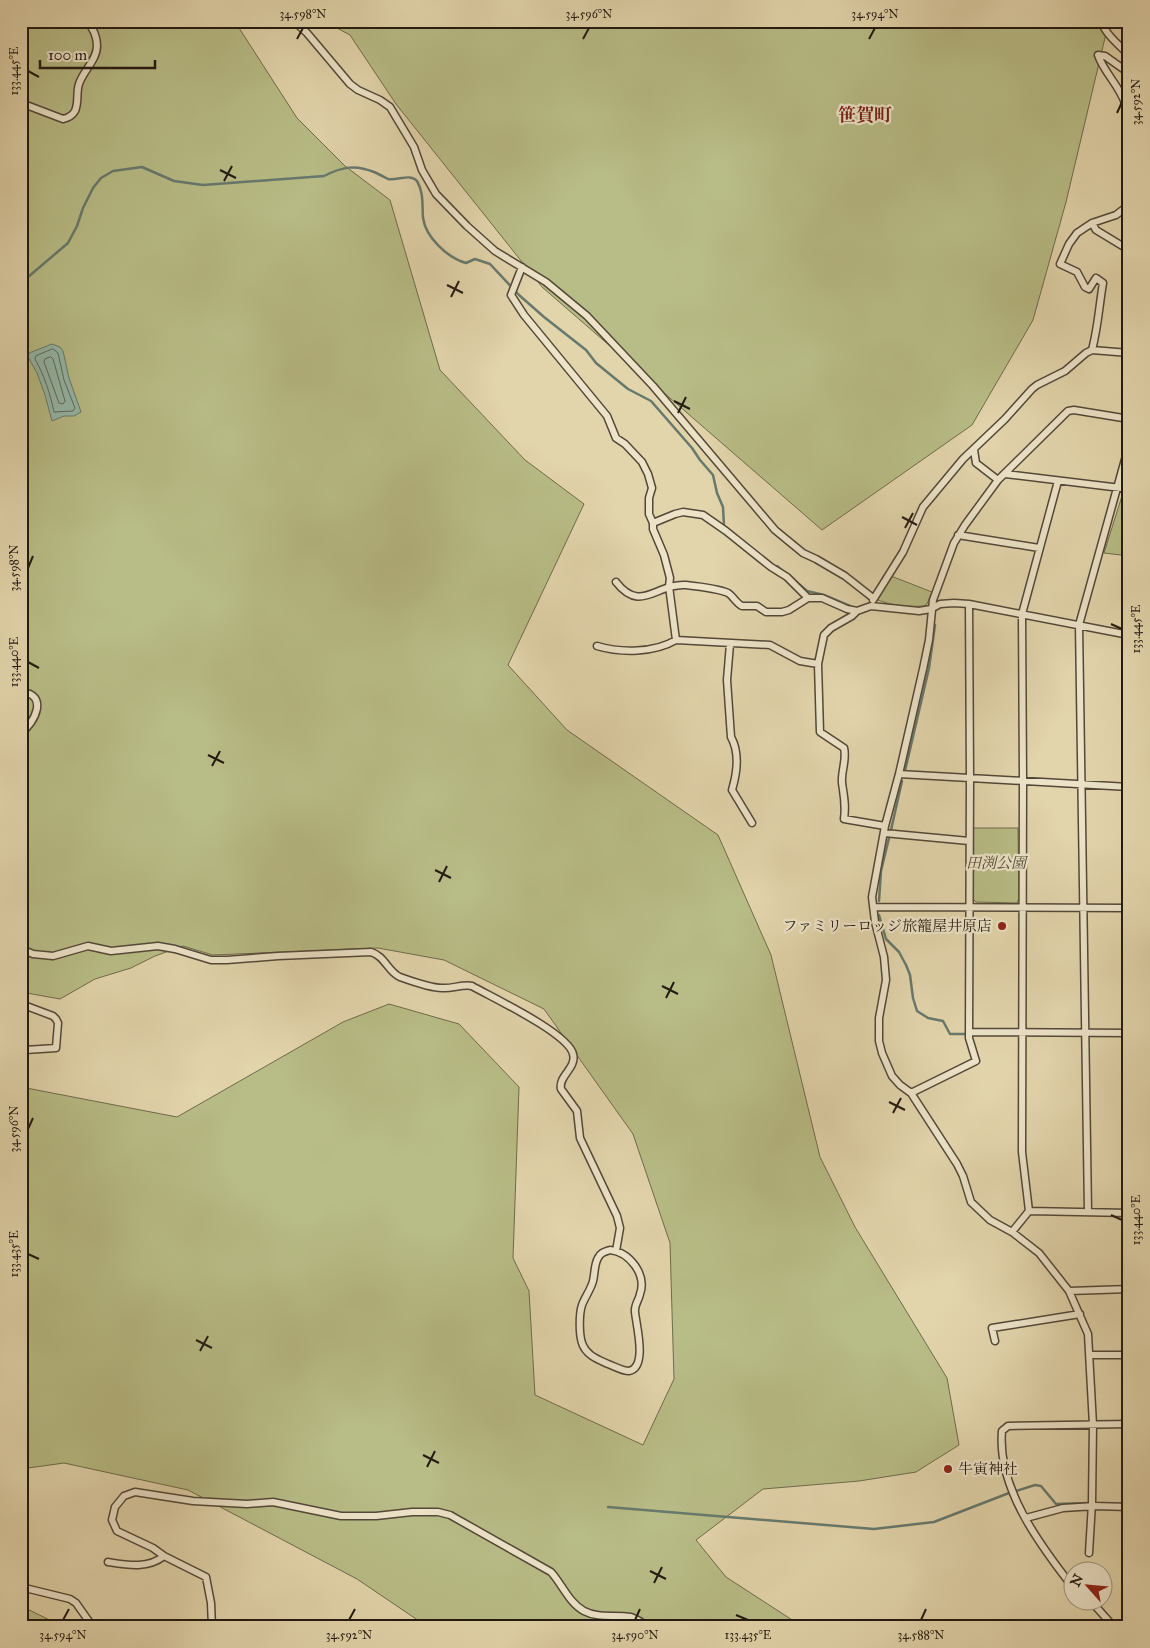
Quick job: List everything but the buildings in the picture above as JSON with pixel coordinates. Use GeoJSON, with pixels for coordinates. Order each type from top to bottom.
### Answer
{"type":"FeatureCollection","features":[{"type":"Feature","properties":{"kind":"street"},"geometry":{"type":"LineString","coordinates":[[21,103],[62,119],[69,118],[74,112],[81,78],[95,54],[97,46],[96,36],[87,21]]}},
{"type":"Feature","properties":{"kind":"street"},"geometry":{"type":"LineString","coordinates":[[294,21],[307,33],[350,84],[390,107],[414,148],[422,170],[436,194],[481,239],[546,282],[587,316],[652,386],[775,530],[803,553],[845,576],[873,598]]}},
{"type":"Feature","properties":{"kind":"street"},"geometry":{"type":"LineString","coordinates":[[1101,21],[1103,28],[1111,38],[1129,56]]}},
{"type":"Feature","properties":{"kind":"street"},"geometry":{"type":"LineString","coordinates":[[1126,106],[1124,98],[1102,66],[1098,55],[1105,56],[1129,73]]}},
{"type":"Feature","properties":{"kind":"street"},"geometry":{"type":"LineString","coordinates":[[1092,350],[1098,326],[1103,283],[1096,278],[1089,289],[1085,287],[1077,272],[1060,264],[1069,244],[1077,233],[1092,223],[1116,215],[1129,205]]}},
{"type":"Feature","properties":{"kind":"street"},"geometry":{"type":"LineString","coordinates":[[1092,223],[1096,230],[1129,250]]}},
{"type":"Feature","properties":{"kind":"street"},"geometry":{"type":"LineString","coordinates":[[522,267],[511,295],[524,315],[607,416],[616,438],[625,444],[642,462],[648,474],[652,488],[649,498],[649,514],[670,578],[669,586],[676,640]]}},
{"type":"Feature","properties":{"kind":"street"},"geometry":{"type":"LineString","coordinates":[[871,606],[873,598],[903,552],[923,507],[951,472],[1032,389],[1065,371],[1092,350],[1129,353]]}},
{"type":"Feature","properties":{"kind":"street"},"geometry":{"type":"LineString","coordinates":[[1089,1553],[1092,1425],[1088,1334],[1069,1291],[1039,1253],[1012,1232],[990,1220],[971,1202],[957,1164],[911,1093],[900,1086],[892,1076],[879,1041],[879,1018],[886,980],[884,957],[872,897],[885,826],[924,669],[934,594],[958,535],[998,480],[1068,411],[1074,410],[1129,419]]}},
{"type":"Feature","properties":{"kind":"street"},"geometry":{"type":"LineString","coordinates":[[1088,1212],[1079,625],[1129,444]]}},
{"type":"Feature","properties":{"kind":"street"},"geometry":{"type":"LineString","coordinates":[[974,450],[976,463],[998,480]]}},
{"type":"Feature","properties":{"kind":"street"},"geometry":{"type":"LineString","coordinates":[[1005,474],[1129,489]]}},
{"type":"Feature","properties":{"kind":"street"},"geometry":{"type":"LineString","coordinates":[[1012,1232],[1029,1211],[1022,1152],[1022,614],[1058,481]]}},
{"type":"Feature","properties":{"kind":"street"},"geometry":{"type":"LineString","coordinates":[[653,523],[683,512],[703,515],[787,577],[808,598]]}},
{"type":"Feature","properties":{"kind":"street"},"geometry":{"type":"LineString","coordinates":[[958,535],[1039,548]]}},
{"type":"Feature","properties":{"kind":"street"},"geometry":{"type":"LineString","coordinates":[[616,582],[622,590],[638,598],[649,596],[669,586],[687,585],[728,593],[742,606],[756,606],[766,612],[789,610],[808,598],[822,598],[857,611]]}},
{"type":"Feature","properties":{"kind":"street"},"geometry":{"type":"LineString","coordinates":[[885,826],[844,819],[846,802],[842,782],[845,752],[841,744],[820,732],[818,664],[824,636],[831,628],[857,611],[871,606],[919,611],[931,609],[940,604],[969,604],[1128,634],[1129,759]]}},
{"type":"Feature","properties":{"kind":"street"},"geometry":{"type":"LineString","coordinates":[[911,1093],[976,1060],[969,1038],[969,604]]}},
{"type":"Feature","properties":{"kind":"street"},"geometry":{"type":"LineString","coordinates":[[597,646],[620,652],[637,651],[671,643],[676,640],[770,645],[800,661],[818,664]]}},
{"type":"Feature","properties":{"kind":"street"},"geometry":{"type":"LineString","coordinates":[[730,644],[727,680],[731,736],[735,744],[737,767],[732,790],[752,823]]}},
{"type":"Feature","properties":{"kind":"street"},"geometry":{"type":"LineString","coordinates":[[21,692],[31,695],[38,707],[33,722],[21,734]]}},
{"type":"Feature","properties":{"kind":"street"},"geometry":{"type":"LineString","coordinates":[[899,774],[1129,787]]}},
{"type":"Feature","properties":{"kind":"street"},"geometry":{"type":"LineString","coordinates":[[884,833],[969,841]]}},
{"type":"Feature","properties":{"kind":"street"},"geometry":{"type":"LineString","coordinates":[[873,907],[1129,908]]}},
{"type":"Feature","properties":{"kind":"street"},"geometry":{"type":"LineString","coordinates":[[21,949],[32,954],[53,956],[88,946],[112,951],[158,946],[175,949],[210,960],[371,952],[379,956],[393,973],[400,977],[439,988],[472,986],[550,1029],[571,1049],[574,1058],[561,1081],[561,1089],[577,1111],[580,1138],[617,1216],[620,1228],[616,1251]]}},
{"type":"Feature","properties":{"kind":"street"},"geometry":{"type":"LineString","coordinates":[[21,1004],[53,1016],[58,1023],[56,1048],[23,1053],[24,1036],[21,1034]]}},
{"type":"Feature","properties":{"kind":"street"},"geometry":{"type":"LineString","coordinates":[[970,1032],[1129,1033]]}},
{"type":"Feature","properties":{"kind":"street"},"geometry":{"type":"LineString","coordinates":[[1029,1211],[1129,1213]]}},
{"type":"Feature","properties":{"kind":"street"},"geometry":{"type":"LineString","coordinates":[[616,1251],[635,1264],[641,1280],[640,1294],[634,1309],[639,1333],[638,1363],[636,1368],[627,1371],[592,1356],[585,1349],[581,1337],[581,1310],[592,1285],[598,1257],[603,1252],[616,1251]]}},
{"type":"Feature","properties":{"kind":"street"},"geometry":{"type":"LineString","coordinates":[[1069,1291],[1129,1289]]}},
{"type":"Feature","properties":{"kind":"street"},"geometry":{"type":"LineString","coordinates":[[995,1341],[992,1328],[1080,1314]]}},
{"type":"Feature","properties":{"kind":"street"},"geometry":{"type":"LineString","coordinates":[[1090,1356],[1129,1355]]}},
{"type":"Feature","properties":{"kind":"street"},"geometry":{"type":"LineString","coordinates":[[1062,1573],[1040,1543],[1012,1488],[1002,1455],[1002,1431],[1008,1426],[1129,1424]]}},
{"type":"Feature","properties":{"kind":"street"},"geometry":{"type":"LineString","coordinates":[[212,1627],[211,1603],[206,1577],[202,1573],[164,1556],[153,1548],[117,1531],[112,1520],[115,1507],[124,1496],[135,1492],[202,1501],[247,1504],[273,1502],[341,1516],[438,1512],[450,1515],[551,1572],[572,1601],[584,1611],[599,1615],[630,1617],[648,1627]]}},
{"type":"Feature","properties":{"kind":"street"},"geometry":{"type":"LineString","coordinates":[[1026,1518],[1063,1508],[1091,1506],[1129,1508]]}},
{"type":"Feature","properties":{"kind":"street"},"geometry":{"type":"LineString","coordinates":[[108,1562],[129,1566],[147,1565],[157,1562],[164,1556]]}},
{"type":"Feature","properties":{"kind":"street"},"geometry":{"type":"LineString","coordinates":[[21,1588],[70,1599],[76,1603],[92,1627]]}},
{"type":"Feature","properties":{"kind":"street"},"geometry":{"type":"LineString","coordinates":[[1099,1610],[1114,1627]]}},
{"type":"Feature","properties":{"kind":"green space"},"geometry":{"type":"Polygon","coordinates":[[[21,21],[239,21],[239,28],[297,118],[345,166],[390,200],[440,370],[525,460],[584,504],[508,665],[567,730],[718,835],[771,955],[820,1157],[855,1227],[947,1378],[959,1445],[916,1472],[859,1481],[763,1489],[696,1540],[726,1577],[803,1627],[418,1627],[422,1623],[357,1579],[188,1490],[64,1463],[21,1469],[21,1087],[177,1117],[343,1022],[389,1004],[459,1024],[519,1087],[513,1258],[529,1291],[535,1395],[643,1445],[674,1379],[670,1243],[633,1134],[544,1009],[444,960],[378,948],[213,955],[183,946],[155,956],[131,968],[95,979],[60,999],[21,992],[21,21]]]}},
{"type":"Feature","properties":{"kind":"green space"},"geometry":{"type":"Polygon","coordinates":[[[324,21],[1109,21],[1066,202],[1033,320],[972,425],[822,530],[542,287],[396,104],[350,35],[324,21]]]}},
{"type":"Feature","properties":{"kind":"green space"},"geometry":{"type":"Polygon","coordinates":[[[1122,496],[1129,496],[1129,556],[1104,553],[1122,496]]]}},
{"type":"Feature","properties":{"kind":"green space"},"geometry":{"type":"Polygon","coordinates":[[[891,576],[932,592],[927,604],[924,606],[899,606],[876,599],[891,576]]]}},
{"type":"Feature","properties":{"kind":"green space","name":"田渕公園"},"geometry":{"type":"Polygon","coordinates":[[[972,828],[1018,828],[1019,898],[1017,903],[976,902],[973,899],[972,828]]]}},
{"type":"Feature","properties":{"kind":"green space"},"geometry":{"type":"Polygon","coordinates":[[[21,1606],[64,1627],[21,1627],[21,1606]]]}},
{"type":"Feature","properties":{"kind":"water"},"geometry":{"type":"Polygon","coordinates":[[[52,344],[60,347],[63,351],[69,378],[81,412],[74,416],[64,416],[52,421],[37,373],[28,357],[29,353],[52,344]]]}},
{"type":"Feature","properties":{"kind":"waterway"},"geometry":{"type":"LineString","coordinates":[[21,283],[68,243],[93,188],[101,178],[113,171],[142,167],[174,181],[203,185],[324,176],[337,170],[355,167],[376,173],[388,179],[408,177],[414,179],[421,190],[423,218],[428,233],[445,252],[466,263],[475,259],[490,264],[519,295],[586,350],[596,363],[628,389],[651,401],[713,475],[717,493],[723,507],[724,526]]}},
{"type":"Feature","properties":{"kind":"waterway"},"geometry":{"type":"LineString","coordinates":[[21,325],[24,344],[28,354]]}},
{"type":"Feature","properties":{"kind":"waterway"},"geometry":{"type":"LineString","coordinates":[[777,566],[784,572]]}},
{"type":"Feature","properties":{"kind":"waterway"},"geometry":{"type":"LineString","coordinates":[[792,578],[807,591],[824,595],[850,606]]}},
{"type":"Feature","properties":{"kind":"waterway"},"geometry":{"type":"LineString","coordinates":[[905,771],[929,668],[935,625]]}},
{"type":"Feature","properties":{"kind":"waterway"},"geometry":{"type":"LineString","coordinates":[[891,830],[902,781]]}},
{"type":"Feature","properties":{"kind":"waterway"},"geometry":{"type":"LineString","coordinates":[[879,901],[881,871],[889,838]]}},
{"type":"Feature","properties":{"kind":"waterway"},"geometry":{"type":"LineString","coordinates":[[879,915],[886,939],[899,952],[910,975],[917,1011],[928,1018],[943,1021],[950,1034],[965,1034]]}},
{"type":"Feature","properties":{"kind":"waterway"},"geometry":{"type":"LineString","coordinates":[[1016,1491],[1035,1485],[1041,1486],[1056,1504],[1089,1503]]}},
{"type":"Feature","properties":{"kind":"waterway"},"geometry":{"type":"LineString","coordinates":[[608,1507],[874,1529],[934,1522],[1009,1493]]}},
{"type":"Feature","properties":{"kind":"place","name":"ファミリーロッジ旅籠屋井原店"},"geometry":{"type":"Point","coordinates":[1002,926]}},
{"type":"Feature","properties":{"kind":"place","name":"牛寅神社"},"geometry":{"type":"Point","coordinates":[948,1469]}},
{"type":"Feature","properties":{"kind":"district","name":"笹賀町"},"geometry":{"type":"Point","coordinates":[865,115]}}]}
